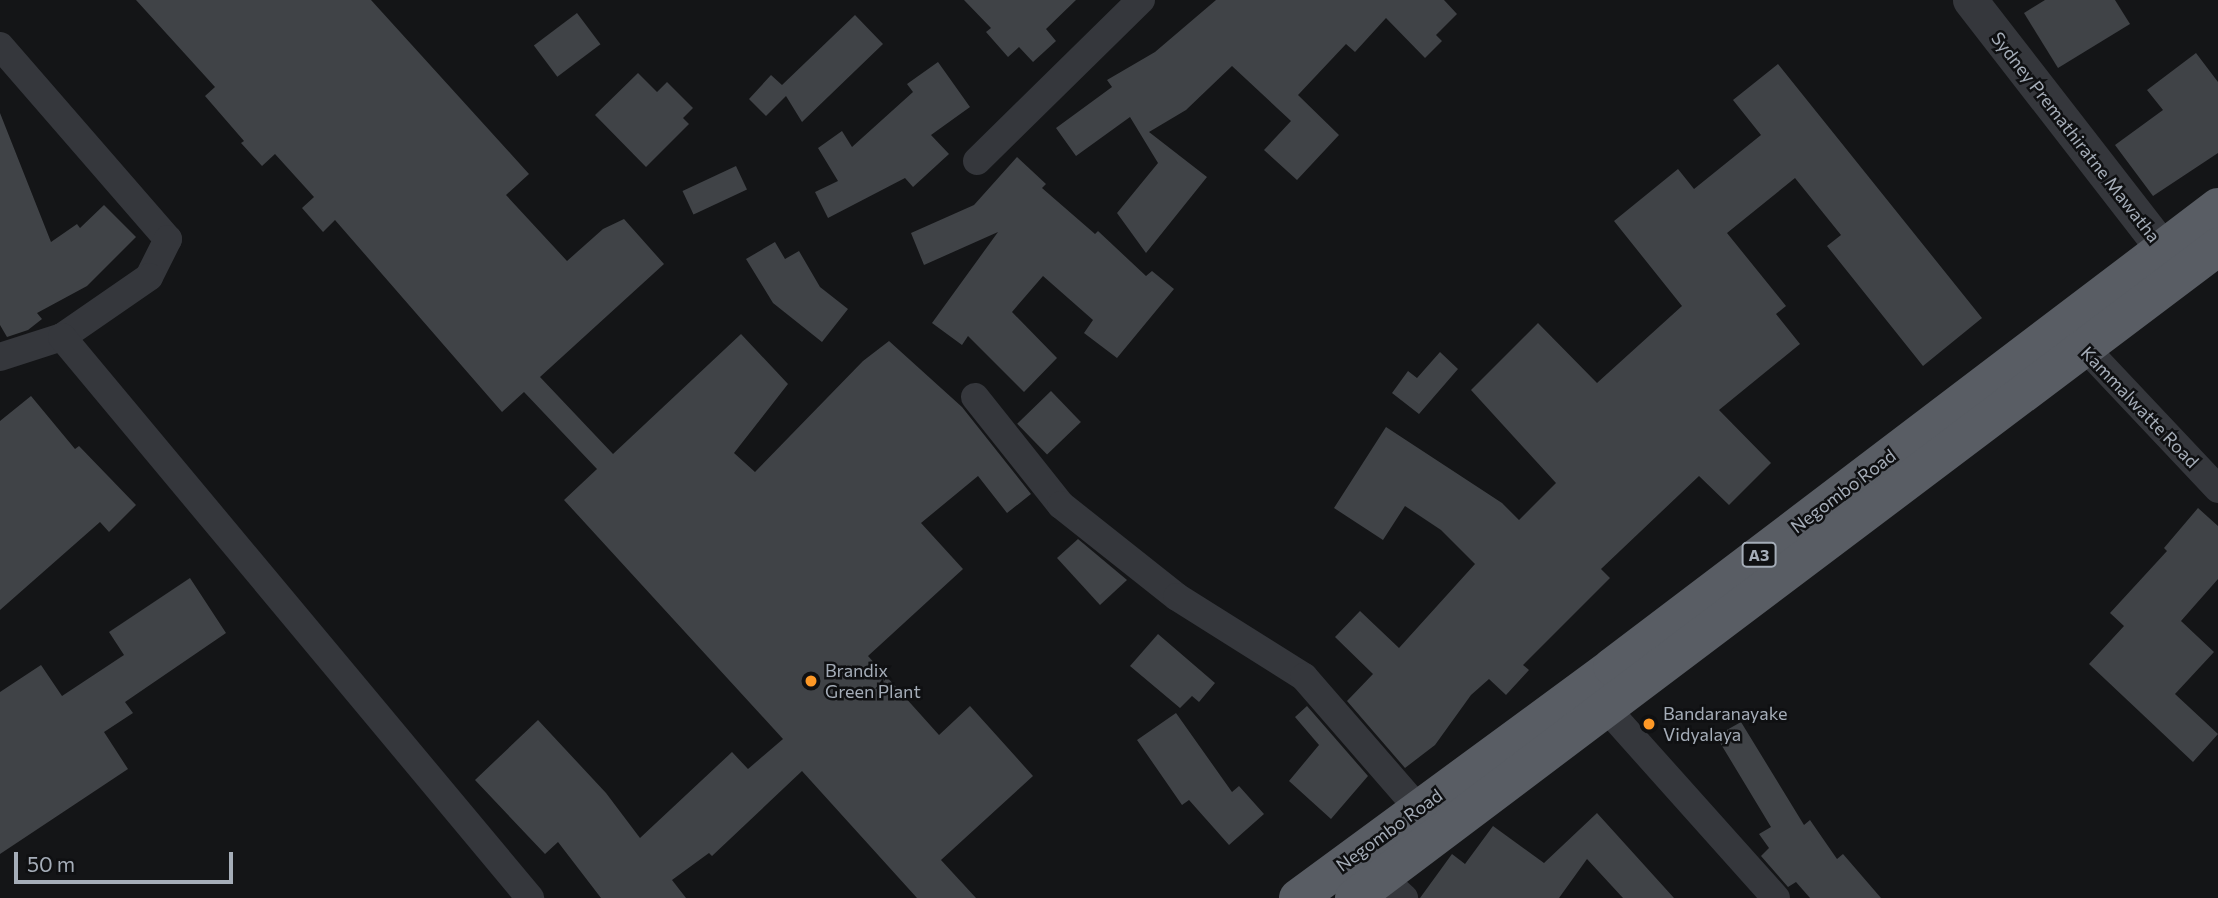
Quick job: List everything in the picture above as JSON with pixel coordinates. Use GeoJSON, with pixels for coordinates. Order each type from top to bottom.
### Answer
{"type":"FeatureCollection","features":[{"type":"Feature","properties":{"kind":"highway","name":"Negombo Road"},"geometry":{"type":"LineString","coordinates":[[1374,882],[1418,808],[2073,336],[2172,261],[2218,207]]}},
{"type":"Feature","properties":{"kind":"highway","name":"Negombo Road"},"geometry":{"type":"LineString","coordinates":[[2172,261],[2218,247]]}},
{"type":"Feature","properties":{"kind":"highway","name":"Negombo Road"},"geometry":{"type":"LineString","coordinates":[[1298,898],[1374,882],[1606,708],[2073,336]]}},
{"type":"Feature","properties":{"kind":"street"},"geometry":{"type":"LineString","coordinates":[[977,161],[1141,0]]}},
{"type":"Feature","properties":{"kind":"street","name":"Sydney Premathiratne Mawatha"},"geometry":{"type":"LineString","coordinates":[[1970,0],[2172,261]]}},
{"type":"Feature","properties":{"kind":"street"},"geometry":{"type":"LineString","coordinates":[[0,46],[168,239],[149,277],[62,337],[0,357]]}},
{"type":"Feature","properties":{"kind":"street","name":"Kammalwatte Road"},"geometry":{"type":"LineString","coordinates":[[2073,336],[2218,489]]}},
{"type":"Feature","properties":{"kind":"street"},"geometry":{"type":"LineString","coordinates":[[62,337],[530,898]]}},
{"type":"Feature","properties":{"kind":"street"},"geometry":{"type":"LineString","coordinates":[[975,397],[1061,505],[1177,597],[1304,677],[1418,808]]}},
{"type":"Feature","properties":{"kind":"street"},"geometry":{"type":"LineString","coordinates":[[1606,708],[1776,898]]}},
{"type":"Feature","properties":{"kind":"building"},"geometry":{"type":"Polygon","coordinates":[[[136,0],[371,0],[529,174],[506,195],[567,261],[603,229],[624,219],[664,264],[540,377],[613,454],[741,334],[788,384],[734,453],[755,472],[863,361],[889,341],[962,407],[1031,494],[1007,513],[978,476],[921,523],[963,569],[868,656],[939,735],[970,706],[1033,776],[941,860],[976,898],[917,898],[802,771],[712,856],[709,853],[672,880],[686,898],[601,898],[558,842],[545,854],[475,780],[538,720],[606,793],[640,838],[732,752],[748,769],[783,739],[564,500],[597,469],[524,392],[502,412],[335,220],[323,232],[302,208],[314,197],[275,154],[262,166],[241,143],[244,141],[205,96],[215,87],[136,0]]]}},
{"type":"Feature","properties":{"kind":"building"},"geometry":{"type":"Polygon","coordinates":[[[964,0],[1076,0],[1046,29],[1056,41],[1033,62],[1019,47],[1008,57],[986,32],[991,28],[964,0]]]}},
{"type":"Feature","properties":{"kind":"building"},"geometry":{"type":"Polygon","coordinates":[[[1216,0],[1444,0],[1457,14],[1436,35],[1442,41],[1425,58],[1386,18],[1355,52],[1346,44],[1298,95],[1339,135],[1297,180],[1264,150],[1291,121],[1232,66],[1186,110],[1149,132],[1207,177],[1146,253],[1117,213],[1158,163],[1130,117],[1076,156],[1056,128],[1112,87],[1107,80],[1155,52],[1216,0]]]}},
{"type":"Feature","properties":{"kind":"building"},"geometry":{"type":"Polygon","coordinates":[[[2045,0],[2115,0],[2130,24],[2058,68],[2024,13],[2045,0]]]}},
{"type":"Feature","properties":{"kind":"building"},"geometry":{"type":"Polygon","coordinates":[[[577,13],[600,44],[557,77],[534,45],[577,13]]]}},
{"type":"Feature","properties":{"kind":"building"},"geometry":{"type":"Polygon","coordinates":[[[855,15],[883,44],[802,122],[786,96],[766,116],[749,99],[771,75],[782,85],[855,15]]]}},
{"type":"Feature","properties":{"kind":"building"},"geometry":{"type":"Polygon","coordinates":[[[2196,53],[2218,82],[2218,153],[2153,196],[2115,145],[2163,110],[2147,90],[2196,53]]]}},
{"type":"Feature","properties":{"kind":"building"},"geometry":{"type":"Polygon","coordinates":[[[938,62],[970,107],[931,135],[949,154],[913,187],[905,178],[828,218],[815,192],[838,181],[818,148],[842,131],[852,147],[913,92],[907,84],[938,62]]]}},
{"type":"Feature","properties":{"kind":"building"},"geometry":{"type":"Polygon","coordinates":[[[1778,64],[1982,318],[1923,366],[1827,246],[1841,235],[1795,178],[1727,233],[1786,306],[1776,314],[1800,344],[1719,410],[1771,463],[1729,505],[1699,476],[1601,569],[1610,578],[1523,665],[1529,670],[1506,695],[1489,679],[1471,695],[1435,745],[1405,768],[1347,701],[1373,674],[1335,637],[1360,611],[1399,648],[1475,564],[1441,530],[1405,506],[1383,540],[1334,508],[1386,427],[1502,503],[1519,520],[1556,483],[1471,390],[1538,323],[1597,383],[1682,306],[1614,221],[1678,169],[1694,189],[1761,135],[1733,100],[1778,64]]]}},
{"type":"Feature","properties":{"kind":"building"},"geometry":{"type":"Polygon","coordinates":[[[638,73],[657,92],[667,82],[693,108],[683,118],[689,124],[646,167],[595,115],[638,73]]]}},
{"type":"Feature","properties":{"kind":"building"},"geometry":{"type":"Polygon","coordinates":[[[0,113],[51,242],[77,224],[80,228],[104,205],[136,237],[87,286],[37,313],[42,319],[28,330],[7,337],[0,325],[0,113]]]}},
{"type":"Feature","properties":{"kind":"building"},"geometry":{"type":"Polygon","coordinates":[[[1017,157],[1046,184],[1042,188],[1095,234],[1098,231],[1146,276],[1152,271],[1174,289],[1117,358],[1084,333],[1093,320],[1043,276],[1012,312],[1057,358],[1024,392],[968,336],[962,345],[932,323],[998,232],[924,265],[911,233],[974,205],[1017,157]]]}},
{"type":"Feature","properties":{"kind":"building"},"geometry":{"type":"Polygon","coordinates":[[[736,166],[747,190],[694,214],[683,191],[736,166]]]}},
{"type":"Feature","properties":{"kind":"building"},"geometry":{"type":"Polygon","coordinates":[[[775,242],[785,259],[799,251],[820,287],[848,309],[822,342],[773,303],[746,259],[775,242]]]}},
{"type":"Feature","properties":{"kind":"building"},"geometry":{"type":"Polygon","coordinates":[[[1440,352],[1458,369],[1419,414],[1392,393],[1408,371],[1417,378],[1440,352]]]}},
{"type":"Feature","properties":{"kind":"building"},"geometry":{"type":"Polygon","coordinates":[[[1051,391],[1081,422],[1047,455],[1017,424],[1051,391]]]}},
{"type":"Feature","properties":{"kind":"building"},"geometry":{"type":"Polygon","coordinates":[[[31,396],[75,449],[79,446],[136,505],[109,532],[100,522],[0,610],[0,421],[31,396]]]}},
{"type":"Feature","properties":{"kind":"building"},"geometry":{"type":"Polygon","coordinates":[[[2198,508],[2218,526],[2218,579],[2181,621],[2214,652],[2175,694],[2218,734],[2193,762],[2089,664],[2124,626],[2110,613],[2167,551],[2164,548],[2198,508]]]}},
{"type":"Feature","properties":{"kind":"building"},"geometry":{"type":"Polygon","coordinates":[[[1078,539],[1127,580],[1100,605],[1057,558],[1078,539]]]}},
{"type":"Feature","properties":{"kind":"building"},"geometry":{"type":"Polygon","coordinates":[[[190,578],[226,633],[125,702],[133,713],[104,732],[128,769],[0,854],[0,692],[41,665],[62,696],[124,655],[109,632],[190,578]]]}},
{"type":"Feature","properties":{"kind":"building"},"geometry":{"type":"Polygon","coordinates":[[[1158,634],[1215,683],[1199,702],[1192,696],[1180,708],[1130,666],[1158,634]]]}},
{"type":"Feature","properties":{"kind":"building"},"geometry":{"type":"Polygon","coordinates":[[[1307,706],[1368,776],[1331,819],[1289,781],[1319,745],[1295,717],[1307,706]]]}},
{"type":"Feature","properties":{"kind":"building"},"geometry":{"type":"Polygon","coordinates":[[[1176,713],[1232,792],[1239,786],[1264,814],[1229,845],[1189,800],[1182,805],[1137,740],[1176,713]]]}},
{"type":"Feature","properties":{"kind":"building"},"geometry":{"type":"Polygon","coordinates":[[[1741,722],[1804,825],[1810,820],[1837,859],[1843,854],[1881,898],[1810,898],[1796,882],[1788,887],[1761,856],[1769,848],[1759,834],[1771,827],[1716,736],[1741,722]]]}},
{"type":"Feature","properties":{"kind":"building"},"geometry":{"type":"Polygon","coordinates":[[[1597,813],[1674,898],[1623,898],[1587,859],[1559,898],[1420,898],[1452,854],[1465,864],[1493,826],[1544,863],[1597,813]]]}},
{"type":"Feature","properties":{"kind":"place","name":"Brandix Green Plant"},"geometry":{"type":"Point","coordinates":[811,681]}},
{"type":"Feature","properties":{"kind":"place","name":"Bandaranayake Vidyalaya"},"geometry":{"type":"Point","coordinates":[1649,724]}}]}
